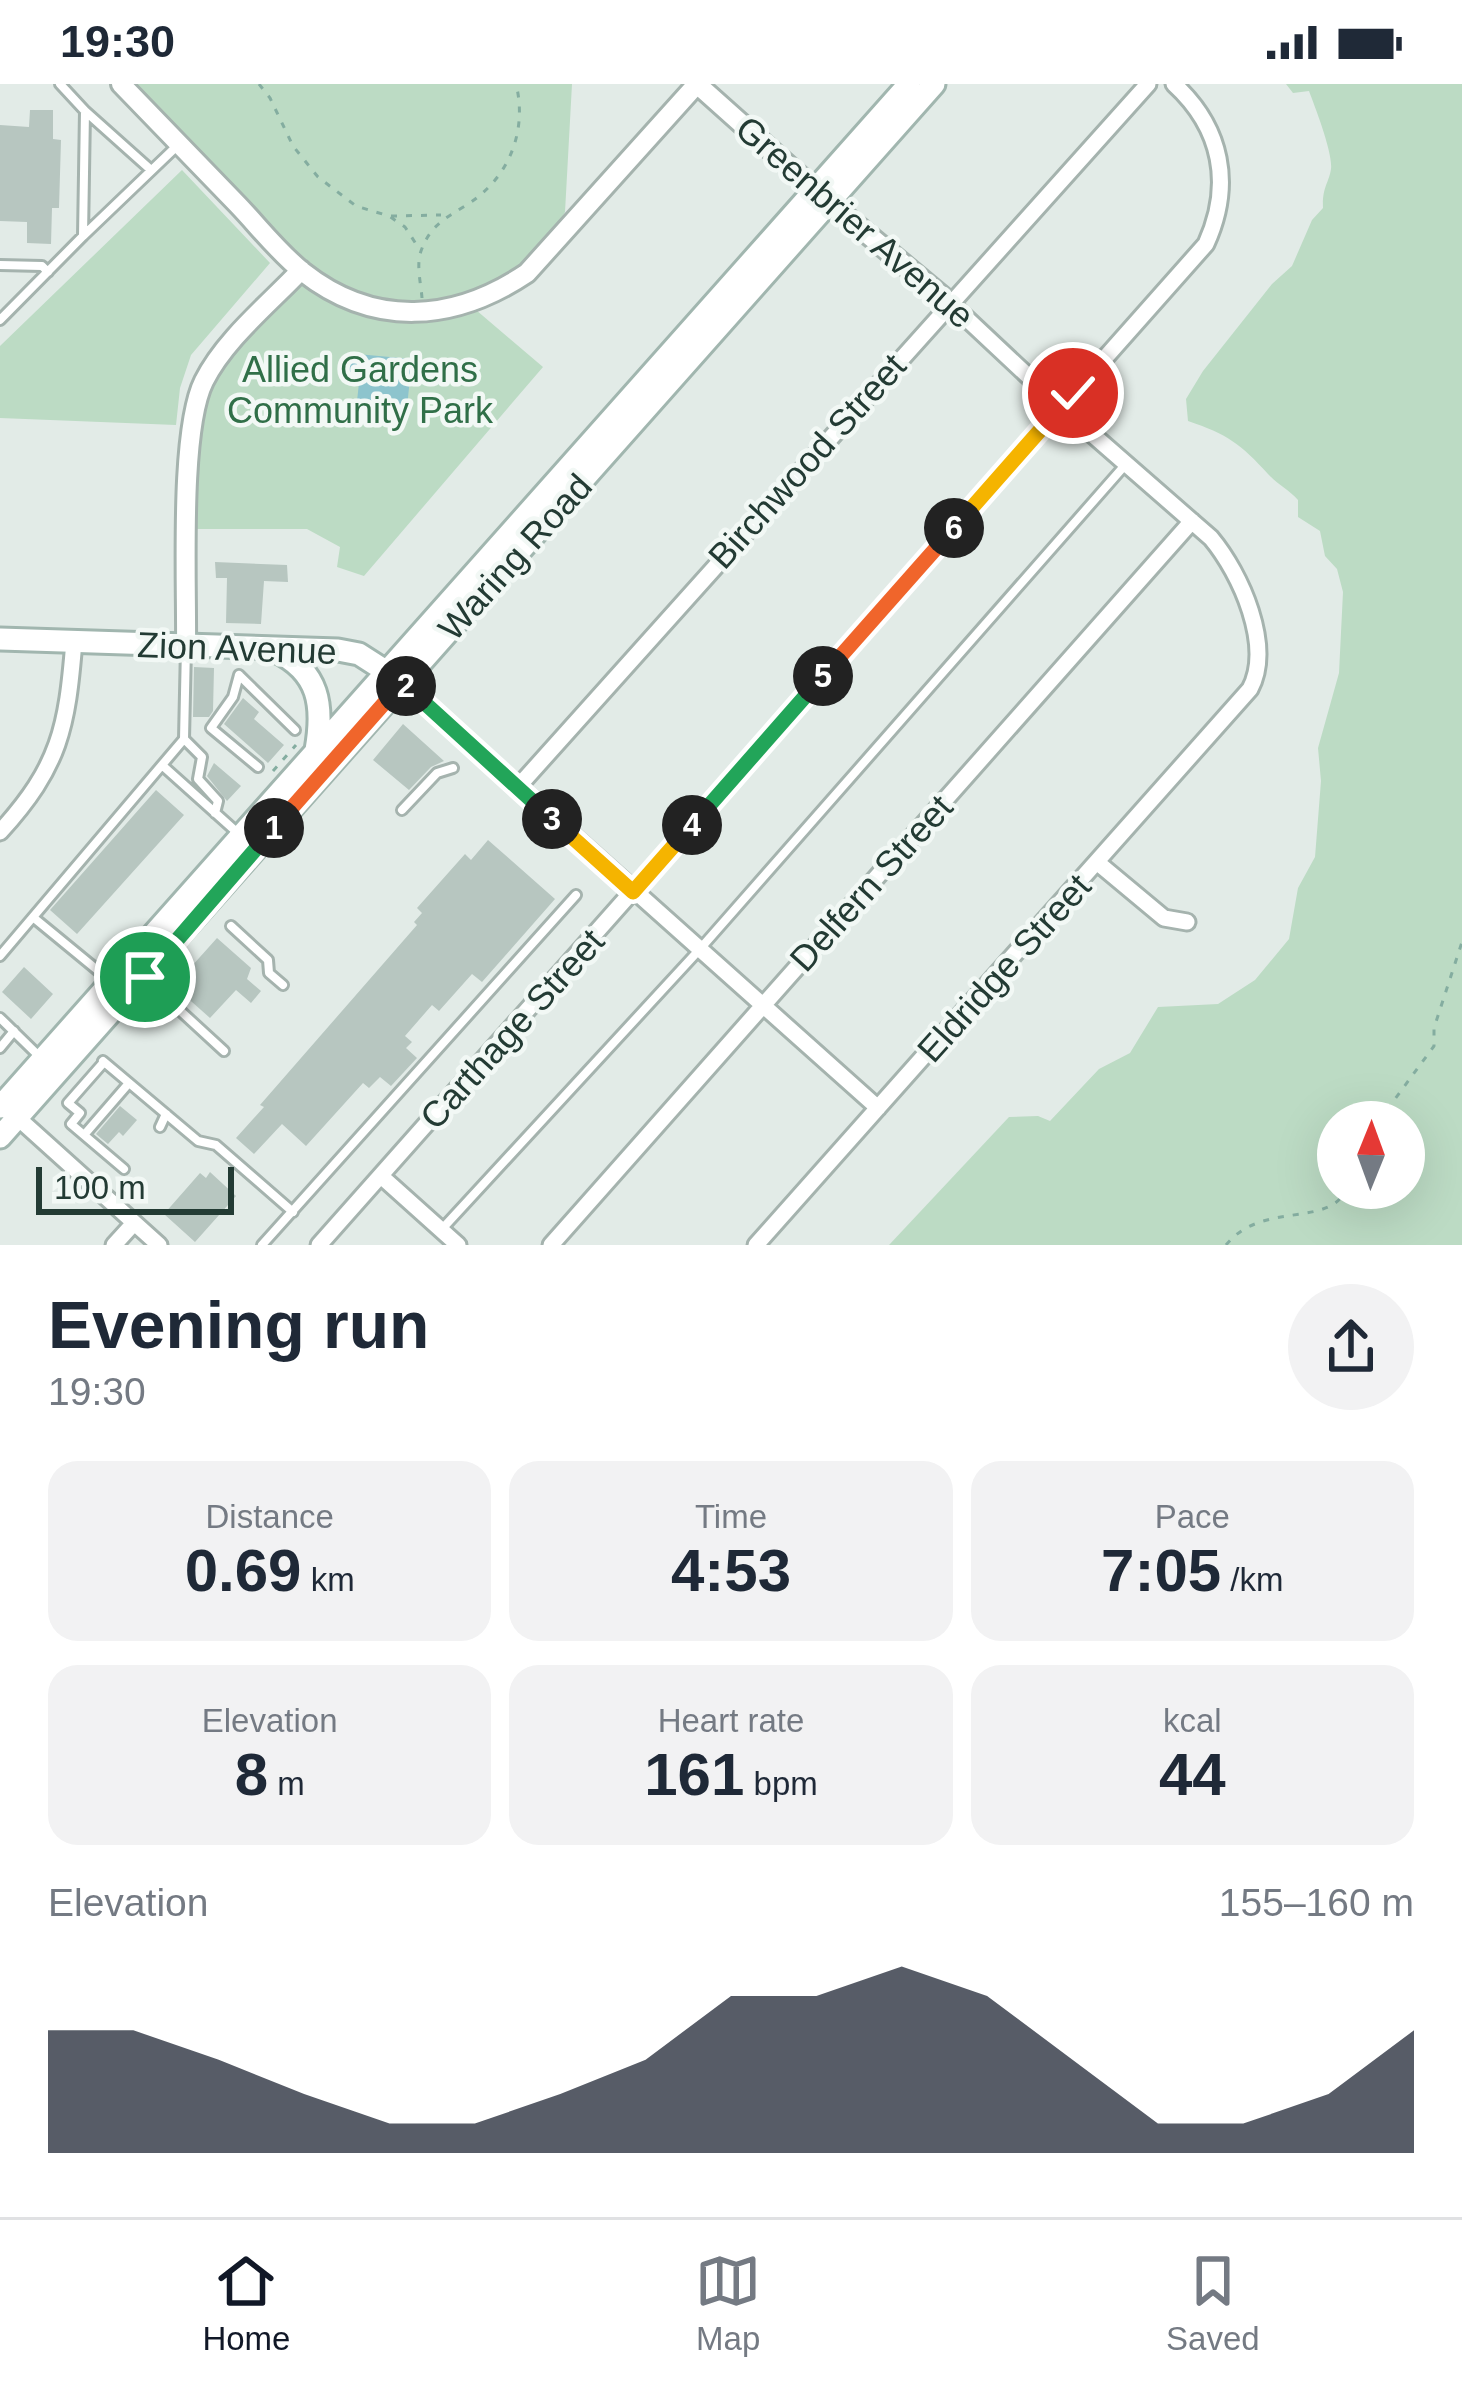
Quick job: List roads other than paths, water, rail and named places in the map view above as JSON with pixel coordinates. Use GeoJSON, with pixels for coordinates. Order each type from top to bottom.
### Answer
{"type":"FeatureCollection","features":[{"type":"Feature","properties":{"kind":"main road","name":"Waring Road"},"geometry":{"type":"LineString","coordinates":[[823,196],[909,84]]}},
{"type":"Feature","properties":{"kind":"main road","name":"Waring Road"},"geometry":{"type":"LineString","coordinates":[[5,1108],[823,196],[934,84]]}},
{"type":"Feature","properties":{"kind":"main road","name":"Zion Avenue"},"geometry":{"type":"LineString","coordinates":[[0,639],[359,654],[395,676]]}},
{"type":"Feature","properties":{"kind":"main road"},"geometry":{"type":"LineString","coordinates":[[269,648],[294,661],[313,681],[320,716],[306,747]]}},
{"type":"Feature","properties":{"kind":"main road","name":"Waring Road"},"geometry":{"type":"LineString","coordinates":[[0,1137],[5,1108],[42,1059],[241,836],[306,747],[395,676]]}},
{"type":"Feature","properties":{"kind":"street"},"geometry":{"type":"LineString","coordinates":[[121,84],[301,270],[340,296],[391,311],[425,312],[469,304],[527,273],[697,84]]}},
{"type":"Feature","properties":{"kind":"street","name":"Greenbrier Avenue"},"geometry":{"type":"LineString","coordinates":[[697,84],[1192,521],[1228,562],[1259,639],[1261,661],[1250,689]]}},
{"type":"Feature","properties":{"kind":"street","name":"Birchwood Street"},"geometry":{"type":"LineString","coordinates":[[517,788],[1148,84]]}},
{"type":"Feature","properties":{"kind":"street","name":"Carthage Street"},"geometry":{"type":"LineString","coordinates":[[319,1245],[1206,244],[1222,191],[1222,169],[1213,136],[1192,101],[1174,84]]}},
{"type":"Feature","properties":{"kind":"street"},"geometry":{"type":"LineString","coordinates":[[186,646],[196,400],[219,358],[301,270]]}},
{"type":"Feature","properties":{"kind":"street","name":"Delfern Street"},"geometry":{"type":"LineString","coordinates":[[551,1245],[1192,521]]}},
{"type":"Feature","properties":{"kind":"street"},"geometry":{"type":"LineString","coordinates":[[0,832],[24,806],[56,754],[67,722],[74,641]]}},
{"type":"Feature","properties":{"kind":"street","name":"Zion Avenue"},"geometry":{"type":"LineString","coordinates":[[395,676],[878,1108]]}},
{"type":"Feature","properties":{"kind":"street","name":"Eldridge Street"},"geometry":{"type":"LineString","coordinates":[[756,1245],[1250,689]]}},
{"type":"Feature","properties":{"kind":"street"},"geometry":{"type":"LineString","coordinates":[[1098,863],[1164,918],[1187,922]]}},
{"type":"Feature","properties":{"kind":"street"},"geometry":{"type":"LineString","coordinates":[[5,1108],[159,1245]]}},
{"type":"Feature","properties":{"kind":"street"},"geometry":{"type":"LineString","coordinates":[[381,1176],[458,1245]]}},
{"type":"Feature","properties":{"kind":"street"},"geometry":{"type":"LineString","coordinates":[[114,1245],[134,1223]]}},
{"type":"Feature","properties":{"kind":"lane"},"geometry":{"type":"LineString","coordinates":[[60,84],[151,170]]}},
{"type":"Feature","properties":{"kind":"lane"},"geometry":{"type":"LineString","coordinates":[[83,236],[85,111]]}},
{"type":"Feature","properties":{"kind":"lane"},"geometry":{"type":"LineString","coordinates":[[0,320],[4,308],[48,272],[178,144]]}},
{"type":"Feature","properties":{"kind":"lane"},"geometry":{"type":"LineString","coordinates":[[0,265],[41,266],[48,272]]}},
{"type":"Feature","properties":{"kind":"lane"},"geometry":{"type":"LineString","coordinates":[[441,1230],[700,949],[1126,464]]}},
{"type":"Feature","properties":{"kind":"lane"},"geometry":{"type":"LineString","coordinates":[[0,956],[184,739],[186,646]]}},
{"type":"Feature","properties":{"kind":"lane"},"geometry":{"type":"LineString","coordinates":[[258,767],[211,728],[233,697],[239,675],[295,730]]}},
{"type":"Feature","properties":{"kind":"lane"},"geometry":{"type":"LineString","coordinates":[[184,739],[202,757],[198,779],[218,801],[215,813]]}},
{"type":"Feature","properties":{"kind":"lane"},"geometry":{"type":"LineString","coordinates":[[163,766],[241,836]]}},
{"type":"Feature","properties":{"kind":"lane"},"geometry":{"type":"LineString","coordinates":[[402,810],[437,773],[453,768]]}},
{"type":"Feature","properties":{"kind":"lane"},"geometry":{"type":"LineString","coordinates":[[262,1245],[576,895]]}},
{"type":"Feature","properties":{"kind":"lane"},"geometry":{"type":"LineString","coordinates":[[34,918],[111,981]]}},
{"type":"Feature","properties":{"kind":"lane"},"geometry":{"type":"LineString","coordinates":[[231,926],[268,960],[269,973],[284,985]]}},
{"type":"Feature","properties":{"kind":"lane"},"geometry":{"type":"LineString","coordinates":[[162,994],[224,1051]]}},
{"type":"Feature","properties":{"kind":"lane"},"geometry":{"type":"LineString","coordinates":[[0,1018],[42,1059]]}},
{"type":"Feature","properties":{"kind":"lane"},"geometry":{"type":"LineString","coordinates":[[0,1048],[14,1031]]}},
{"type":"Feature","properties":{"kind":"lane"},"geometry":{"type":"LineString","coordinates":[[124,1169],[71,1124],[80,1113],[68,1103],[104,1062],[198,1141],[216,1144],[293,1212]]}},
{"type":"Feature","properties":{"kind":"lane"},"geometry":{"type":"LineString","coordinates":[[84,1135],[129,1083]]}},
{"type":"Feature","properties":{"kind":"lane"},"geometry":{"type":"LineString","coordinates":[[160,1127],[166,1114]]}},
{"type":"Feature","properties":{"kind":"water"},"geometry":{"type":"Polygon","coordinates":[[[346,353],[412,359],[407,407],[357,401],[361,365],[356,365],[355,377],[343,376],[346,353]]]}},
{"type":"Feature","properties":{"kind":"park label","name":"Allied Gardens Community Park"},"geometry":{"type":"Point","coordinates":[360,390]}}]}
